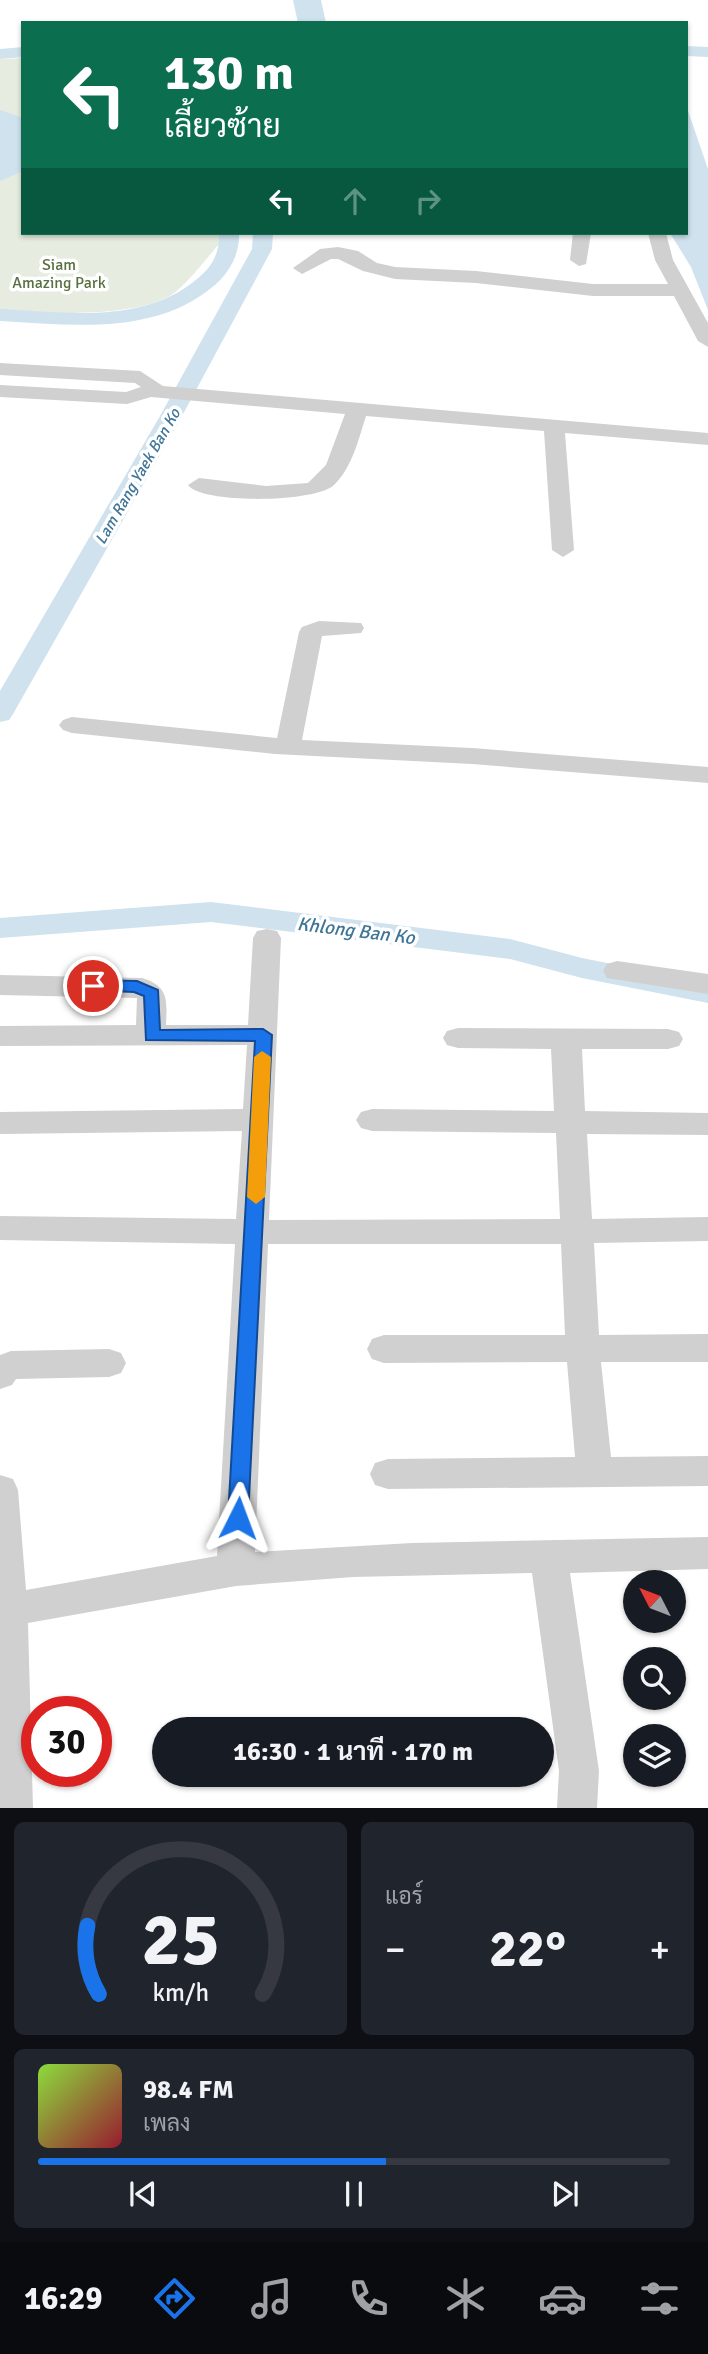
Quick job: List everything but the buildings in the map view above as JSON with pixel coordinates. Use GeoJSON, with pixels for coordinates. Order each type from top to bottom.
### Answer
{"type":"FeatureCollection","features":[{"type":"Feature","properties":{"kind":"street"},"geometry":{"type":"LineString","coordinates":[[579,260],[582,235]]}},
{"type":"Feature","properties":{"kind":"street"},"geometry":{"type":"LineString","coordinates":[[658,235],[664,260],[708,341]]}},
{"type":"Feature","properties":{"kind":"street"},"geometry":{"type":"LineString","coordinates":[[302,268],[327,253],[338,253],[351,255],[370,267],[394,273],[476,277],[593,290],[680,290]]}},
{"type":"Feature","properties":{"kind":"street"},"geometry":{"type":"LineString","coordinates":[[0,369],[140,377],[160,392]]}},
{"type":"Feature","properties":{"kind":"street"},"geometry":{"type":"LineString","coordinates":[[0,391],[127,398],[160,392],[708,439]]}},
{"type":"Feature","properties":{"kind":"street"},"geometry":{"type":"LineString","coordinates":[[199,485],[292,494],[312,489],[329,479],[353,429],[357,410]]}},
{"type":"Feature","properties":{"kind":"street"},"geometry":{"type":"LineString","coordinates":[[554,427],[563,550]]}},
{"type":"Feature","properties":{"kind":"street"},"geometry":{"type":"LineString","coordinates":[[288,747],[311,632],[319,628],[352,628]]}},
{"type":"Feature","properties":{"kind":"street"},"geometry":{"type":"LineString","coordinates":[[72,724],[288,747],[485,757],[708,775]]}},
{"type":"Feature","properties":{"kind":"street"},"geometry":{"type":"LineString","coordinates":[[235,1570],[260,1120],[267,938]]}},
{"type":"Feature","properties":{"kind":"street"},"geometry":{"type":"LineString","coordinates":[[617,971],[708,985]]}},
{"type":"Feature","properties":{"kind":"street"},"geometry":{"type":"LineString","coordinates":[[0,985],[142,988],[152,994],[152,1036]]}},
{"type":"Feature","properties":{"kind":"street"},"geometry":{"type":"LineString","coordinates":[[0,1035],[263,1035]]}},
{"type":"Feature","properties":{"kind":"street"},"geometry":{"type":"LineString","coordinates":[[458,1038],[668,1039]]}},
{"type":"Feature","properties":{"kind":"street"},"geometry":{"type":"LineString","coordinates":[[566,1040],[583,1348],[594,1474]]}},
{"type":"Feature","properties":{"kind":"street"},"geometry":{"type":"LineString","coordinates":[[0,1123],[260,1120]]}},
{"type":"Feature","properties":{"kind":"street"},"geometry":{"type":"LineString","coordinates":[[372,1120],[708,1124]]}},
{"type":"Feature","properties":{"kind":"street"},"geometry":{"type":"LineString","coordinates":[[0,1227],[382,1234],[708,1230]]}},
{"type":"Feature","properties":{"kind":"street"},"geometry":{"type":"LineString","coordinates":[[384,1349],[708,1348]]}},
{"type":"Feature","properties":{"kind":"street"},"geometry":{"type":"LineString","coordinates":[[0,1375],[5,1367],[11,1365],[108,1363]]}},
{"type":"Feature","properties":{"kind":"street"},"geometry":{"type":"LineString","coordinates":[[388,1474],[708,1471]]}},
{"type":"Feature","properties":{"kind":"street"},"geometry":{"type":"LineString","coordinates":[[0,1490],[13,1808]]}},
{"type":"Feature","properties":{"kind":"street"},"geometry":{"type":"LineString","coordinates":[[5,1610],[235,1570],[402,1559],[549,1559],[708,1553]]}},
{"type":"Feature","properties":{"kind":"street"},"geometry":{"type":"LineString","coordinates":[[549,1559],[579,1771],[577,1808]]}},
{"type":"Feature","properties":{"kind":"green space","name":"Siam Amazing Park"},"geometry":{"type":"Polygon","coordinates":[[[21,58],[21,235],[219,235],[221,242],[174,293],[151,304],[109,311],[0,311],[0,59],[21,58]]]}},
{"type":"Feature","properties":{"kind":"water"},"geometry":{"type":"Polygon","coordinates":[[[0,110],[21,117],[21,172],[0,181],[0,110]]]}},
{"type":"Feature","properties":{"kind":"water"},"geometry":{"type":"Polygon","coordinates":[[[688,111],[708,169],[708,310],[691,267],[671,235],[688,235],[688,111]]]}},
{"type":"Feature","properties":{"kind":"waterway"},"geometry":{"type":"LineString","coordinates":[[307,0],[312,21]]}},
{"type":"Feature","properties":{"kind":"waterway"},"geometry":{"type":"LineString","coordinates":[[688,51],[708,52]]}},
{"type":"Feature","properties":{"kind":"waterway"},"geometry":{"type":"LineString","coordinates":[[0,54],[21,52]]}},
{"type":"Feature","properties":{"kind":"waterway"},"geometry":{"type":"LineString","coordinates":[[0,315],[113,318],[167,307],[191,294],[213,276],[228,250],[229,235]]}},
{"type":"Feature","properties":{"kind":"waterway","name":"Lam Rang Yaek Ban Ko"},"geometry":{"type":"LineString","coordinates":[[0,714],[171,416],[262,249],[263,235]]}},
{"type":"Feature","properties":{"kind":"waterway","name":"Khlong Ban Ko"},"geometry":{"type":"LineString","coordinates":[[0,928],[211,912],[510,949],[582,968],[708,993]]}},
{"type":"Feature","properties":{"kind":"slow traffic"},"geometry":{"type":"LineString","coordinates":[[256,1197],[262,1057]]}},
{"type":"Feature","properties":{"kind":"route"},"geometry":{"type":"LineString","coordinates":[[93,986],[137,986],[152,994],[152,1036],[263,1035],[238,1518]]}}]}
